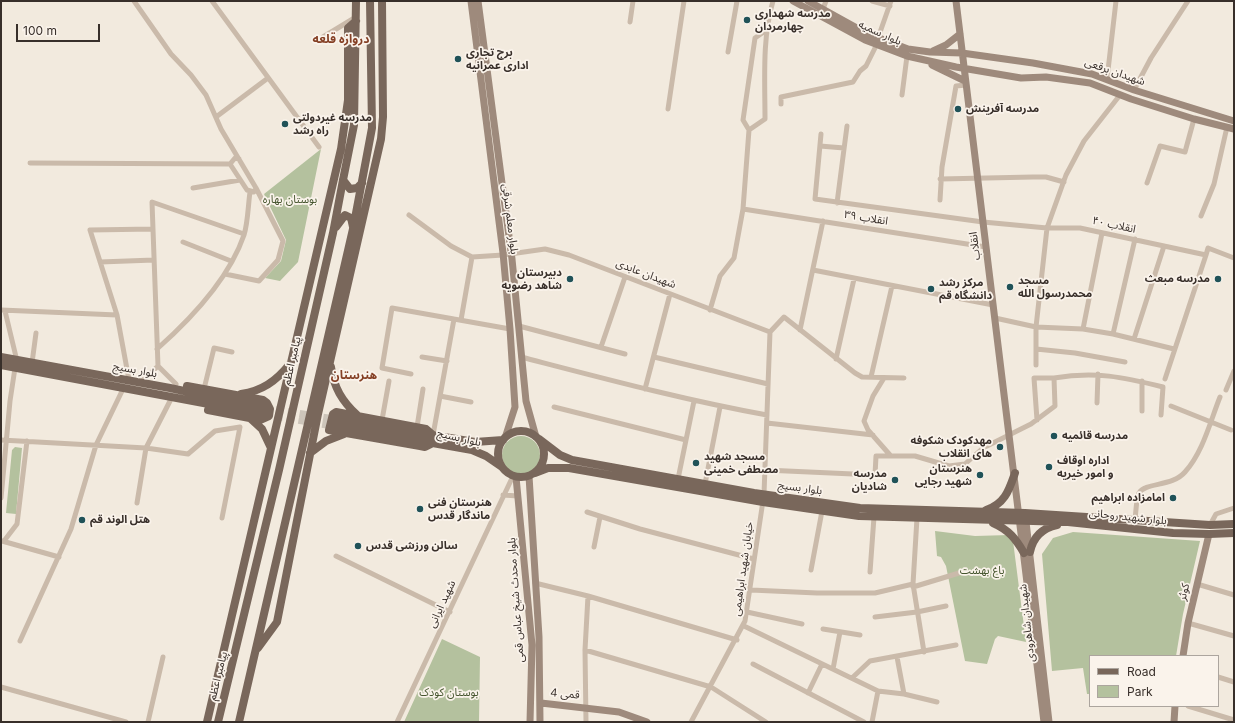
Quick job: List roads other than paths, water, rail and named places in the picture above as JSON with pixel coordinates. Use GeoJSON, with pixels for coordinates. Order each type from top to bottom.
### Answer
{"type":"FeatureCollection","features":[{"type":"Feature","properties":{"kind":"main road","name":"پیامبر اعظم"},"geometry":{"type":"LineString","coordinates":[[218,722],[238,645],[333,233],[354,125],[356,1]]}},
{"type":"Feature","properties":{"kind":"main road"},"geometry":{"type":"LineString","coordinates":[[255,652],[277,622],[310,453],[311,427],[330,362],[380,139],[383,117],[382,1]]}},
{"type":"Feature","properties":{"kind":"main road","name":"بلوار معلم شرقی"},"geometry":{"type":"LineString","coordinates":[[471,1],[503,255],[510,329],[515,407],[504,439]]}},
{"type":"Feature","properties":{"kind":"main road","name":"بلوار معلم شرقی"},"geometry":{"type":"LineString","coordinates":[[478,1],[511,254],[526,401],[537,438]]}},
{"type":"Feature","properties":{"kind":"main road","name":"بلوار سمیه"},"geometry":{"type":"LineString","coordinates":[[792,1],[907,56],[964,68]]}},
{"type":"Feature","properties":{"kind":"main road","name":"بلوار سمیه"},"geometry":{"type":"LineString","coordinates":[[808,1],[878,41],[908,49],[930,52],[962,53]]}},
{"type":"Feature","properties":{"kind":"main road","name":"انقلاب"},"geometry":{"type":"LineString","coordinates":[[956,1],[1019,513],[1023,522]]}},
{"type":"Feature","properties":{"kind":"main road"},"geometry":{"type":"LineString","coordinates":[[239,722],[311,427],[362,183],[372,128],[371,3]]}},
{"type":"Feature","properties":{"kind":"main road"},"geometry":{"type":"LineString","coordinates":[[208,722],[344,132],[348,100],[348,28],[356,19]]}},
{"type":"Feature","properties":{"kind":"main road"},"geometry":{"type":"LineString","coordinates":[[930,52],[946,45],[960,34]]}},
{"type":"Feature","properties":{"kind":"main road"},"geometry":{"type":"LineString","coordinates":[[944,64],[947,64],[950,59],[945,53]]}},
{"type":"Feature","properties":{"kind":"main road","name":"شهیدان برقعی"},"geometry":{"type":"LineString","coordinates":[[962,53],[1033,63],[1092,74],[1134,90],[1234,121]]}},
{"type":"Feature","properties":{"kind":"main road"},"geometry":{"type":"LineString","coordinates":[[921,60],[965,83]]}},
{"type":"Feature","properties":{"kind":"main road","name":"شهیدان برقعی"},"geometry":{"type":"LineString","coordinates":[[964,68],[1021,78],[1046,77],[1070,79],[1090,83],[1130,99],[1194,119],[1231,128]]}},
{"type":"Feature","properties":{"kind":"main road"},"geometry":{"type":"LineString","coordinates":[[1130,99],[1134,90]]}},
{"type":"Feature","properties":{"kind":"main road"},"geometry":{"type":"LineString","coordinates":[[343,180],[350,189],[357,188],[362,183]]}},
{"type":"Feature","properties":{"kind":"main road"},"geometry":{"type":"LineString","coordinates":[[333,233],[339,221],[345,216],[351,218],[353,229]]}},
{"type":"Feature","properties":{"kind":"main road","name":"بلوار بسیج"},"geometry":{"type":"LineString","coordinates":[[1,358],[16,364],[169,399],[263,411],[173,386],[140,383],[32,363],[16,364],[1,365]]}},
{"type":"Feature","properties":{"kind":"main road"},"geometry":{"type":"LineString","coordinates":[[330,362],[333,380],[340,397],[358,416]]}},
{"type":"Feature","properties":{"kind":"main road"},"geometry":{"type":"LineString","coordinates":[[235,395],[251,393],[264,388],[274,381],[291,363]]}},
{"type":"Feature","properties":{"kind":"main road"},"geometry":{"type":"LineString","coordinates":[[169,399],[260,420],[266,418],[270,413],[269,406],[263,400],[204,389],[173,386]]}},
{"type":"Feature","properties":{"kind":"main road"},"geometry":{"type":"LineString","coordinates":[[341,412],[382,420],[426,429],[433,439],[425,447],[329,430],[333,414],[341,412]]}},
{"type":"Feature","properties":{"kind":"main road"},"geometry":{"type":"LineString","coordinates":[[249,418],[262,429],[271,448]]}},
{"type":"Feature","properties":{"kind":"main road","name":"بلوار بسیج"},"geometry":{"type":"LineString","coordinates":[[338,423],[433,439],[475,442],[504,439]]}},
{"type":"Feature","properties":{"kind":"main road"},"geometry":{"type":"LineString","coordinates":[[518,431],[526,432],[537,438],[544,453],[540,467],[532,474],[515,476],[502,467],[498,452],[504,439],[518,431]]}},
{"type":"Feature","properties":{"kind":"main road"},"geometry":{"type":"LineString","coordinates":[[310,453],[326,441],[346,433]]}},
{"type":"Feature","properties":{"kind":"main road","name":"بلوار بسیج"},"geometry":{"type":"LineString","coordinates":[[537,438],[560,455],[572,460],[704,484],[822,511],[874,516],[1023,522]]}},
{"type":"Feature","properties":{"kind":"main road","name":"بلوار بسیج"},"geometry":{"type":"LineString","coordinates":[[433,439],[472,450],[486,456],[502,467]]}},
{"type":"Feature","properties":{"kind":"main road","name":"بلوار بسیج"},"geometry":{"type":"LineString","coordinates":[[532,474],[548,468],[569,468],[759,497]]}},
{"type":"Feature","properties":{"kind":"main road"},"geometry":{"type":"LineString","coordinates":[[981,511],[994,508],[1003,500],[1014,473]]}},
{"type":"Feature","properties":{"kind":"main road"},"geometry":{"type":"LineString","coordinates":[[532,474],[535,583],[539,637],[541,704],[540,722]]}},
{"type":"Feature","properties":{"kind":"main road","name":"بلوار محدث شیخ عباس قمی"},"geometry":{"type":"LineString","coordinates":[[515,476],[532,645],[530,722]]}},
{"type":"Feature","properties":{"kind":"main road","name":"بلوار بسیج"},"geometry":{"type":"LineString","coordinates":[[773,500],[860,508],[1019,513]]}},
{"type":"Feature","properties":{"kind":"main road","name":"بلوار شهید روحانی"},"geometry":{"type":"LineString","coordinates":[[1019,513],[1210,525],[1234,524]]}},
{"type":"Feature","properties":{"kind":"main road"},"geometry":{"type":"LineString","coordinates":[[985,520],[1005,528],[1011,533],[1027,553],[1035,538],[1041,532],[1048,527],[1068,522]]}},
{"type":"Feature","properties":{"kind":"main road","name":"بلوار شهید روحانی"},"geometry":{"type":"LineString","coordinates":[[1023,522],[1068,522],[1209,534],[1234,533]]}},
{"type":"Feature","properties":{"kind":"main road","name":"شهیدان شاهرودی"},"geometry":{"type":"LineString","coordinates":[[1023,522],[1049,722]]}},
{"type":"Feature","properties":{"kind":"main road"},"geometry":{"type":"LineString","coordinates":[[1209,534],[1210,525]]}},
{"type":"Feature","properties":{"kind":"main road","name":"کوثر"},"geometry":{"type":"LineString","coordinates":[[1183,655],[1188,623],[1209,534]]}},
{"type":"Feature","properties":{"kind":"main road","name":"شهیدان شاهرودی"},"geometry":{"type":"LineString","coordinates":[[1027,553],[1044,722]]}},
{"type":"Feature","properties":{"kind":"main road"},"geometry":{"type":"LineString","coordinates":[[231,619],[238,645]]}},
{"type":"Feature","properties":{"kind":"main road","name":"قمی 4"},"geometry":{"type":"LineString","coordinates":[[541,704],[618,712],[648,722]]}},
{"type":"Feature","properties":{"kind":"main road"},"geometry":{"type":"LineString","coordinates":[[1174,722],[1175,707]]}},
{"type":"Feature","properties":{"kind":"street"},"geometry":{"type":"LineString","coordinates":[[134,1],[171,54],[191,75],[206,95],[221,129],[256,188],[283,241],[278,260],[259,281],[225,274]]}},
{"type":"Feature","properties":{"kind":"street"},"geometry":{"type":"LineString","coordinates":[[212,1],[319,147]]}},
{"type":"Feature","properties":{"kind":"street"},"geometry":{"type":"LineString","coordinates":[[630,22],[633,1]]}},
{"type":"Feature","properties":{"kind":"street"},"geometry":{"type":"LineString","coordinates":[[668,109],[684,1]]}},
{"type":"Feature","properties":{"kind":"street"},"geometry":{"type":"LineString","coordinates":[[728,52],[737,1]]}},
{"type":"Feature","properties":{"kind":"street"},"geometry":{"type":"LineString","coordinates":[[749,130],[765,118],[768,29],[774,1]]}},
{"type":"Feature","properties":{"kind":"street"},"geometry":{"type":"LineString","coordinates":[[823,9],[826,1]]}},
{"type":"Feature","properties":{"kind":"street"},"geometry":{"type":"LineString","coordinates":[[781,104],[781,97],[853,82],[866,66],[878,41],[891,4],[872,1]]}},
{"type":"Feature","properties":{"kind":"street"},"geometry":{"type":"LineString","coordinates":[[1107,79],[1116,1]]}},
{"type":"Feature","properties":{"kind":"street"},"geometry":{"type":"LineString","coordinates":[[1134,90],[1151,58],[1188,1]]}},
{"type":"Feature","properties":{"kind":"street"},"geometry":{"type":"LineString","coordinates":[[323,37],[356,19]]}},
{"type":"Feature","properties":{"kind":"street"},"geometry":{"type":"LineString","coordinates":[[710,310],[720,276],[734,258],[742,209],[749,130],[743,120],[755,38],[768,29]]}},
{"type":"Feature","properties":{"kind":"street"},"geometry":{"type":"LineString","coordinates":[[902,95],[907,56]]}},
{"type":"Feature","properties":{"kind":"street"},"geometry":{"type":"LineString","coordinates":[[216,117],[268,78]]}},
{"type":"Feature","properties":{"kind":"street"},"geometry":{"type":"LineString","coordinates":[[940,200],[940,179],[956,86],[965,83]]}},
{"type":"Feature","properties":{"kind":"street"},"geometry":{"type":"LineString","coordinates":[[1036,365],[1036,327],[1047,228],[1064,182],[1087,135],[1120,95]]}},
{"type":"Feature","properties":{"kind":"street"},"geometry":{"type":"LineString","coordinates":[[1148,183],[1160,146],[1185,152],[1194,119]]}},
{"type":"Feature","properties":{"kind":"street"},"geometry":{"type":"LineString","coordinates":[[837,203],[847,126]]}},
{"type":"Feature","properties":{"kind":"street"},"geometry":{"type":"LineString","coordinates":[[1201,216],[1214,184],[1231,128]]}},
{"type":"Feature","properties":{"kind":"street"},"geometry":{"type":"LineString","coordinates":[[821,134],[820,146],[844,148]]}},
{"type":"Feature","properties":{"kind":"street","name":"انقلاب ۴۰"},"geometry":{"type":"LineString","coordinates":[[820,146],[815,200],[983,222],[1047,228],[1080,228],[1206,255],[1208,248],[1234,258]]}},
{"type":"Feature","properties":{"kind":"street"},"geometry":{"type":"LineString","coordinates":[[230,164],[235,158],[239,159]]}},
{"type":"Feature","properties":{"kind":"street"},"geometry":{"type":"LineString","coordinates":[[30,163],[230,164]]}},
{"type":"Feature","properties":{"kind":"street"},"geometry":{"type":"LineString","coordinates":[[158,349],[174,334],[225,274],[244,234],[250,192],[230,164]]}},
{"type":"Feature","properties":{"kind":"street"},"geometry":{"type":"LineString","coordinates":[[940,179],[977,177],[1046,177],[1064,182]]}},
{"type":"Feature","properties":{"kind":"street"},"geometry":{"type":"LineString","coordinates":[[193,188],[240,180]]}},
{"type":"Feature","properties":{"kind":"street"},"geometry":{"type":"LineString","coordinates":[[250,192],[254,192],[256,188]]}},
{"type":"Feature","properties":{"kind":"street"},"geometry":{"type":"LineString","coordinates":[[173,386],[158,366],[152,202],[244,234]]}},
{"type":"Feature","properties":{"kind":"street","name":"انقلاب ۳۹"},"geometry":{"type":"LineString","coordinates":[[742,209],[986,247]]}},
{"type":"Feature","properties":{"kind":"street"},"geometry":{"type":"LineString","coordinates":[[409,215],[450,246],[472,257],[461,320]]}},
{"type":"Feature","properties":{"kind":"street"},"geometry":{"type":"LineString","coordinates":[[800,330],[823,221]]}},
{"type":"Feature","properties":{"kind":"street"},"geometry":{"type":"LineString","coordinates":[[129,380],[117,315],[90,230],[153,229]]}},
{"type":"Feature","properties":{"kind":"street"},"geometry":{"type":"LineString","coordinates":[[1084,329],[1102,232]]}},
{"type":"Feature","properties":{"kind":"street"},"geometry":{"type":"LineString","coordinates":[[1113,334],[1135,239]]}},
{"type":"Feature","properties":{"kind":"street"},"geometry":{"type":"LineString","coordinates":[[183,242],[232,261]]}},
{"type":"Feature","properties":{"kind":"street"},"geometry":{"type":"LineString","coordinates":[[1134,339],[1164,246]]}},
{"type":"Feature","properties":{"kind":"street","name":"شهیدان عابدی"},"geometry":{"type":"LineString","coordinates":[[472,257],[503,255],[545,249],[569,255],[770,332]]}},
{"type":"Feature","properties":{"kind":"street"},"geometry":{"type":"LineString","coordinates":[[1165,379],[1206,255]]}},
{"type":"Feature","properties":{"kind":"street"},"geometry":{"type":"LineString","coordinates":[[100,262],[154,260]]}},
{"type":"Feature","properties":{"kind":"street"},"geometry":{"type":"LineString","coordinates":[[813,270],[993,305]]}},
{"type":"Feature","properties":{"kind":"street"},"geometry":{"type":"LineString","coordinates":[[600,347],[625,277]]}},
{"type":"Feature","properties":{"kind":"street"},"geometry":{"type":"LineString","coordinates":[[836,359],[854,279]]}},
{"type":"Feature","properties":{"kind":"street"},"geometry":{"type":"LineString","coordinates":[[871,377],[892,286]]}},
{"type":"Feature","properties":{"kind":"street"},"geometry":{"type":"LineString","coordinates":[[645,389],[670,294]]}},
{"type":"Feature","properties":{"kind":"street"},"geometry":{"type":"LineString","coordinates":[[411,374],[382,368],[392,308],[510,329]]}},
{"type":"Feature","properties":{"kind":"street"},"geometry":{"type":"LineString","coordinates":[[1,498],[3,440],[16,364],[3,310],[31,310],[117,315]]}},
{"type":"Feature","properties":{"kind":"street"},"geometry":{"type":"LineString","coordinates":[[770,332],[784,317],[836,359],[862,377],[904,378]]}},
{"type":"Feature","properties":{"kind":"street"},"geometry":{"type":"LineString","coordinates":[[995,318],[1036,327],[1084,329],[1113,334],[1174,349]]}},
{"type":"Feature","properties":{"kind":"street"},"geometry":{"type":"LineString","coordinates":[[433,439],[454,319]]}},
{"type":"Feature","properties":{"kind":"street"},"geometry":{"type":"LineString","coordinates":[[519,326],[625,354]]}},
{"type":"Feature","properties":{"kind":"street","name":"خیابان شهید ابراهیمی"},"geometry":{"type":"LineString","coordinates":[[691,722],[737,640],[744,626],[747,612],[751,590],[759,497],[765,470],[770,332]]}},
{"type":"Feature","properties":{"kind":"street"},"geometry":{"type":"LineString","coordinates":[[32,363],[36,334]]}},
{"type":"Feature","properties":{"kind":"street"},"geometry":{"type":"LineString","coordinates":[[204,389],[214,348],[232,352]]}},
{"type":"Feature","properties":{"kind":"street"},"geometry":{"type":"LineString","coordinates":[[1036,349],[1075,353],[1125,362]]}},
{"type":"Feature","properties":{"kind":"street"},"geometry":{"type":"LineString","coordinates":[[422,357],[447,361]]}},
{"type":"Feature","properties":{"kind":"street"},"geometry":{"type":"LineString","coordinates":[[521,357],[694,401],[767,415]]}},
{"type":"Feature","properties":{"kind":"street"},"geometry":{"type":"LineString","coordinates":[[654,357],[768,384]]}},
{"type":"Feature","properties":{"kind":"street"},"geometry":{"type":"LineString","coordinates":[[140,383],[158,366]]}},
{"type":"Feature","properties":{"kind":"street"},"geometry":{"type":"LineString","coordinates":[[1226,390],[1234,371]]}},
{"type":"Feature","properties":{"kind":"street"},"geometry":{"type":"LineString","coordinates":[[1037,420],[1034,378],[1054,378],[1078,374],[1098,374],[1163,386],[1161,415]]}},
{"type":"Feature","properties":{"kind":"street"},"geometry":{"type":"LineString","coordinates":[[1097,403],[1098,374]]}},
{"type":"Feature","properties":{"kind":"street"},"geometry":{"type":"LineString","coordinates":[[884,378],[873,396],[864,421],[873,435],[890,455]]}},
{"type":"Feature","properties":{"kind":"street"},"geometry":{"type":"LineString","coordinates":[[765,470],[875,475],[876,456],[890,455],[915,456],[940,464],[957,466],[965,464],[983,448],[1037,420],[1055,406],[1054,378]]}},
{"type":"Feature","properties":{"kind":"street"},"geometry":{"type":"LineString","coordinates":[[382,420],[389,381]]}},
{"type":"Feature","properties":{"kind":"street"},"geometry":{"type":"LineString","coordinates":[[1142,382],[1142,411]]}},
{"type":"Feature","properties":{"kind":"street"},"geometry":{"type":"LineString","coordinates":[[20,641],[71,529],[96,445],[123,389]]}},
{"type":"Feature","properties":{"kind":"street"},"geometry":{"type":"LineString","coordinates":[[417,427],[423,389]]}},
{"type":"Feature","properties":{"kind":"street"},"geometry":{"type":"LineString","coordinates":[[440,396],[471,402]]}},
{"type":"Feature","properties":{"kind":"street"},"geometry":{"type":"LineString","coordinates":[[1135,520],[1139,494],[1142,490],[1147,487],[1176,480],[1185,473],[1196,456],[1220,397]]}},
{"type":"Feature","properties":{"kind":"street"},"geometry":{"type":"LineString","coordinates":[[137,503],[146,448],[169,399]]}},
{"type":"Feature","properties":{"kind":"street"},"geometry":{"type":"LineString","coordinates":[[678,479],[694,401]]}},
{"type":"Feature","properties":{"kind":"street"},"geometry":{"type":"LineString","coordinates":[[1171,406],[1231,430]]}},
{"type":"Feature","properties":{"kind":"street"},"geometry":{"type":"LineString","coordinates":[[554,407],[686,440]]}},
{"type":"Feature","properties":{"kind":"street"},"geometry":{"type":"LineString","coordinates":[[704,484],[720,407]]}},
{"type":"Feature","properties":{"kind":"street"},"geometry":{"type":"LineString","coordinates":[[767,423],[873,435]]}},
{"type":"Feature","properties":{"kind":"street"},"geometry":{"type":"LineString","coordinates":[[3,440],[146,448],[188,454],[215,431],[240,427],[222,518]]}},
{"type":"Feature","properties":{"kind":"street"},"geometry":{"type":"LineString","coordinates":[[27,441],[17,524],[2,541],[59,557]]}},
{"type":"Feature","properties":{"kind":"street","name":"شهید ایرانی"},"geometry":{"type":"LineString","coordinates":[[397,722],[450,612],[503,495],[515,476]]}},
{"type":"Feature","properties":{"kind":"street"},"geometry":{"type":"LineString","coordinates":[[503,495],[518,496]]}},
{"type":"Feature","properties":{"kind":"street"},"geometry":{"type":"LineString","coordinates":[[1210,525],[1216,514],[1234,508]]}},
{"type":"Feature","properties":{"kind":"street"},"geometry":{"type":"LineString","coordinates":[[811,570],[822,511]]}},
{"type":"Feature","properties":{"kind":"street"},"geometry":{"type":"LineString","coordinates":[[587,512],[600,517],[754,559]]}},
{"type":"Feature","properties":{"kind":"street"},"geometry":{"type":"LineString","coordinates":[[870,572],[874,516]]}},
{"type":"Feature","properties":{"kind":"street"},"geometry":{"type":"LineString","coordinates":[[594,547],[600,517]]}},
{"type":"Feature","properties":{"kind":"street"},"geometry":{"type":"LineString","coordinates":[[917,518],[913,586],[924,652]]}},
{"type":"Feature","properties":{"kind":"street"},"geometry":{"type":"LineString","coordinates":[[336,556],[450,612]]}},
{"type":"Feature","properties":{"kind":"street"},"geometry":{"type":"LineString","coordinates":[[751,590],[817,593],[875,593],[913,586],[959,573]]}},
{"type":"Feature","properties":{"kind":"street"},"geometry":{"type":"LineString","coordinates":[[535,583],[588,596],[737,640]]}},
{"type":"Feature","properties":{"kind":"street"},"geometry":{"type":"LineString","coordinates":[[1197,584],[1234,595]]}},
{"type":"Feature","properties":{"kind":"street"},"geometry":{"type":"LineString","coordinates":[[586,722],[585,650],[588,596]]}},
{"type":"Feature","properties":{"kind":"street"},"geometry":{"type":"LineString","coordinates":[[875,617],[917,612],[946,606]]}},
{"type":"Feature","properties":{"kind":"street"},"geometry":{"type":"LineString","coordinates":[[747,612],[802,624]]}},
{"type":"Feature","properties":{"kind":"street"},"geometry":{"type":"LineString","coordinates":[[1188,623],[1234,636]]}},
{"type":"Feature","properties":{"kind":"street"},"geometry":{"type":"LineString","coordinates":[[744,626],[878,691],[904,694],[937,702]]}},
{"type":"Feature","properties":{"kind":"street"},"geometry":{"type":"LineString","coordinates":[[823,629],[860,635]]}},
{"type":"Feature","properties":{"kind":"street"},"geometry":{"type":"LineString","coordinates":[[833,669],[840,632]]}},
{"type":"Feature","properties":{"kind":"street"},"geometry":{"type":"LineString","coordinates":[[852,678],[870,661],[956,646]]}},
{"type":"Feature","properties":{"kind":"street"},"geometry":{"type":"LineString","coordinates":[[585,650],[711,687],[766,722]]}},
{"type":"Feature","properties":{"kind":"street"},"geometry":{"type":"LineString","coordinates":[[148,722],[163,657]]}},
{"type":"Feature","properties":{"kind":"street"},"geometry":{"type":"LineString","coordinates":[[897,657],[904,694]]}},
{"type":"Feature","properties":{"kind":"street"},"geometry":{"type":"LineString","coordinates":[[753,664],[864,722]]}},
{"type":"Feature","properties":{"kind":"street"},"geometry":{"type":"LineString","coordinates":[[808,693],[822,664]]}},
{"type":"Feature","properties":{"kind":"street"},"geometry":{"type":"LineString","coordinates":[[1219,677],[1234,682]]}},
{"type":"Feature","properties":{"kind":"street"},"geometry":{"type":"LineString","coordinates":[[1,687],[126,722]]}},
{"type":"Feature","properties":{"kind":"street"},"geometry":{"type":"LineString","coordinates":[[872,722],[878,691]]}},
{"type":"Feature","properties":{"kind":"street"},"geometry":{"type":"LineString","coordinates":[[1191,707],[1231,721]]}},
{"type":"Feature","properties":{"kind":"tunnel"},"geometry":{"type":"LineString","coordinates":[[264,408],[337,420]]}},
{"type":"Feature","properties":{"kind":"tunnel"},"geometry":{"type":"LineString","coordinates":[[263,414],[336,426]]}},
{"type":"Feature","properties":{"kind":"place","name":"مدرسه شهداری چهارمردان"},"geometry":{"type":"Point","coordinates":[747,20]}},
{"type":"Feature","properties":{"kind":"place","name":"برج تجاری اداری عمرانیه"},"geometry":{"type":"Point","coordinates":[458,59]}},
{"type":"Feature","properties":{"kind":"place","name":"مدرسه آفرینش"},"geometry":{"type":"Point","coordinates":[958,109]}},
{"type":"Feature","properties":{"kind":"place","name":"مدرسه غیردولتی راه رشد"},"geometry":{"type":"Point","coordinates":[285,124]}},
{"type":"Feature","properties":{"kind":"place","name":"دبیرستان شاهد رضویه"},"geometry":{"type":"Point","coordinates":[570,279]}},
{"type":"Feature","properties":{"kind":"place","name":"مدرسه مبعث"},"geometry":{"type":"Point","coordinates":[1218,279]}},
{"type":"Feature","properties":{"kind":"place","name":"مسجد محمدرسول الله"},"geometry":{"type":"Point","coordinates":[1010,287]}},
{"type":"Feature","properties":{"kind":"place","name":"مرکز رشد دانشگاه قم"},"geometry":{"type":"Point","coordinates":[931,289]}},
{"type":"Feature","properties":{"kind":"place","name":"مدرسه قائمیه"},"geometry":{"type":"Point","coordinates":[1054,436]}},
{"type":"Feature","properties":{"kind":"place","name":"مهدکودک شکوفه های انقلاب"},"geometry":{"type":"Point","coordinates":[1000,447]}},
{"type":"Feature","properties":{"kind":"place","name":"مسجد شهید مصطفی خمینی"},"geometry":{"type":"Point","coordinates":[696,463]}},
{"type":"Feature","properties":{"kind":"place","name":"اداره اوقاف و امور خیریه"},"geometry":{"type":"Point","coordinates":[1049,467]}},
{"type":"Feature","properties":{"kind":"place","name":"هنرستان شهید رجایی"},"geometry":{"type":"Point","coordinates":[980,475]}},
{"type":"Feature","properties":{"kind":"place","name":"مدرسه شادیان"},"geometry":{"type":"Point","coordinates":[895,480]}},
{"type":"Feature","properties":{"kind":"place","name":"امامزاده ابراهیم"},"geometry":{"type":"Point","coordinates":[1173,498]}},
{"type":"Feature","properties":{"kind":"place","name":"هنرستان فنی ماندگار قدس"},"geometry":{"type":"Point","coordinates":[420,509]}},
{"type":"Feature","properties":{"kind":"place","name":"هتل الوند قم"},"geometry":{"type":"Point","coordinates":[82,520]}},
{"type":"Feature","properties":{"kind":"place","name":"سالن ورزشی قدس"},"geometry":{"type":"Point","coordinates":[358,546]}},
{"type":"Feature","properties":{"kind":"district","name":"دروازه قلعه"},"geometry":{"type":"Point","coordinates":[341,39]}},
{"type":"Feature","properties":{"kind":"district","name":"هنرستان"},"geometry":{"type":"Point","coordinates":[354,375]}},
{"type":"Feature","properties":{"kind":"park label","name":"بوستان بهاره"},"geometry":{"type":"Point","coordinates":[290,200]}},
{"type":"Feature","properties":{"kind":"park label","name":"باغ بهشت"},"geometry":{"type":"Point","coordinates":[982,571]}},
{"type":"Feature","properties":{"kind":"park label","name":"بوستان کودک"},"geometry":{"type":"Point","coordinates":[449,693]}}]}
